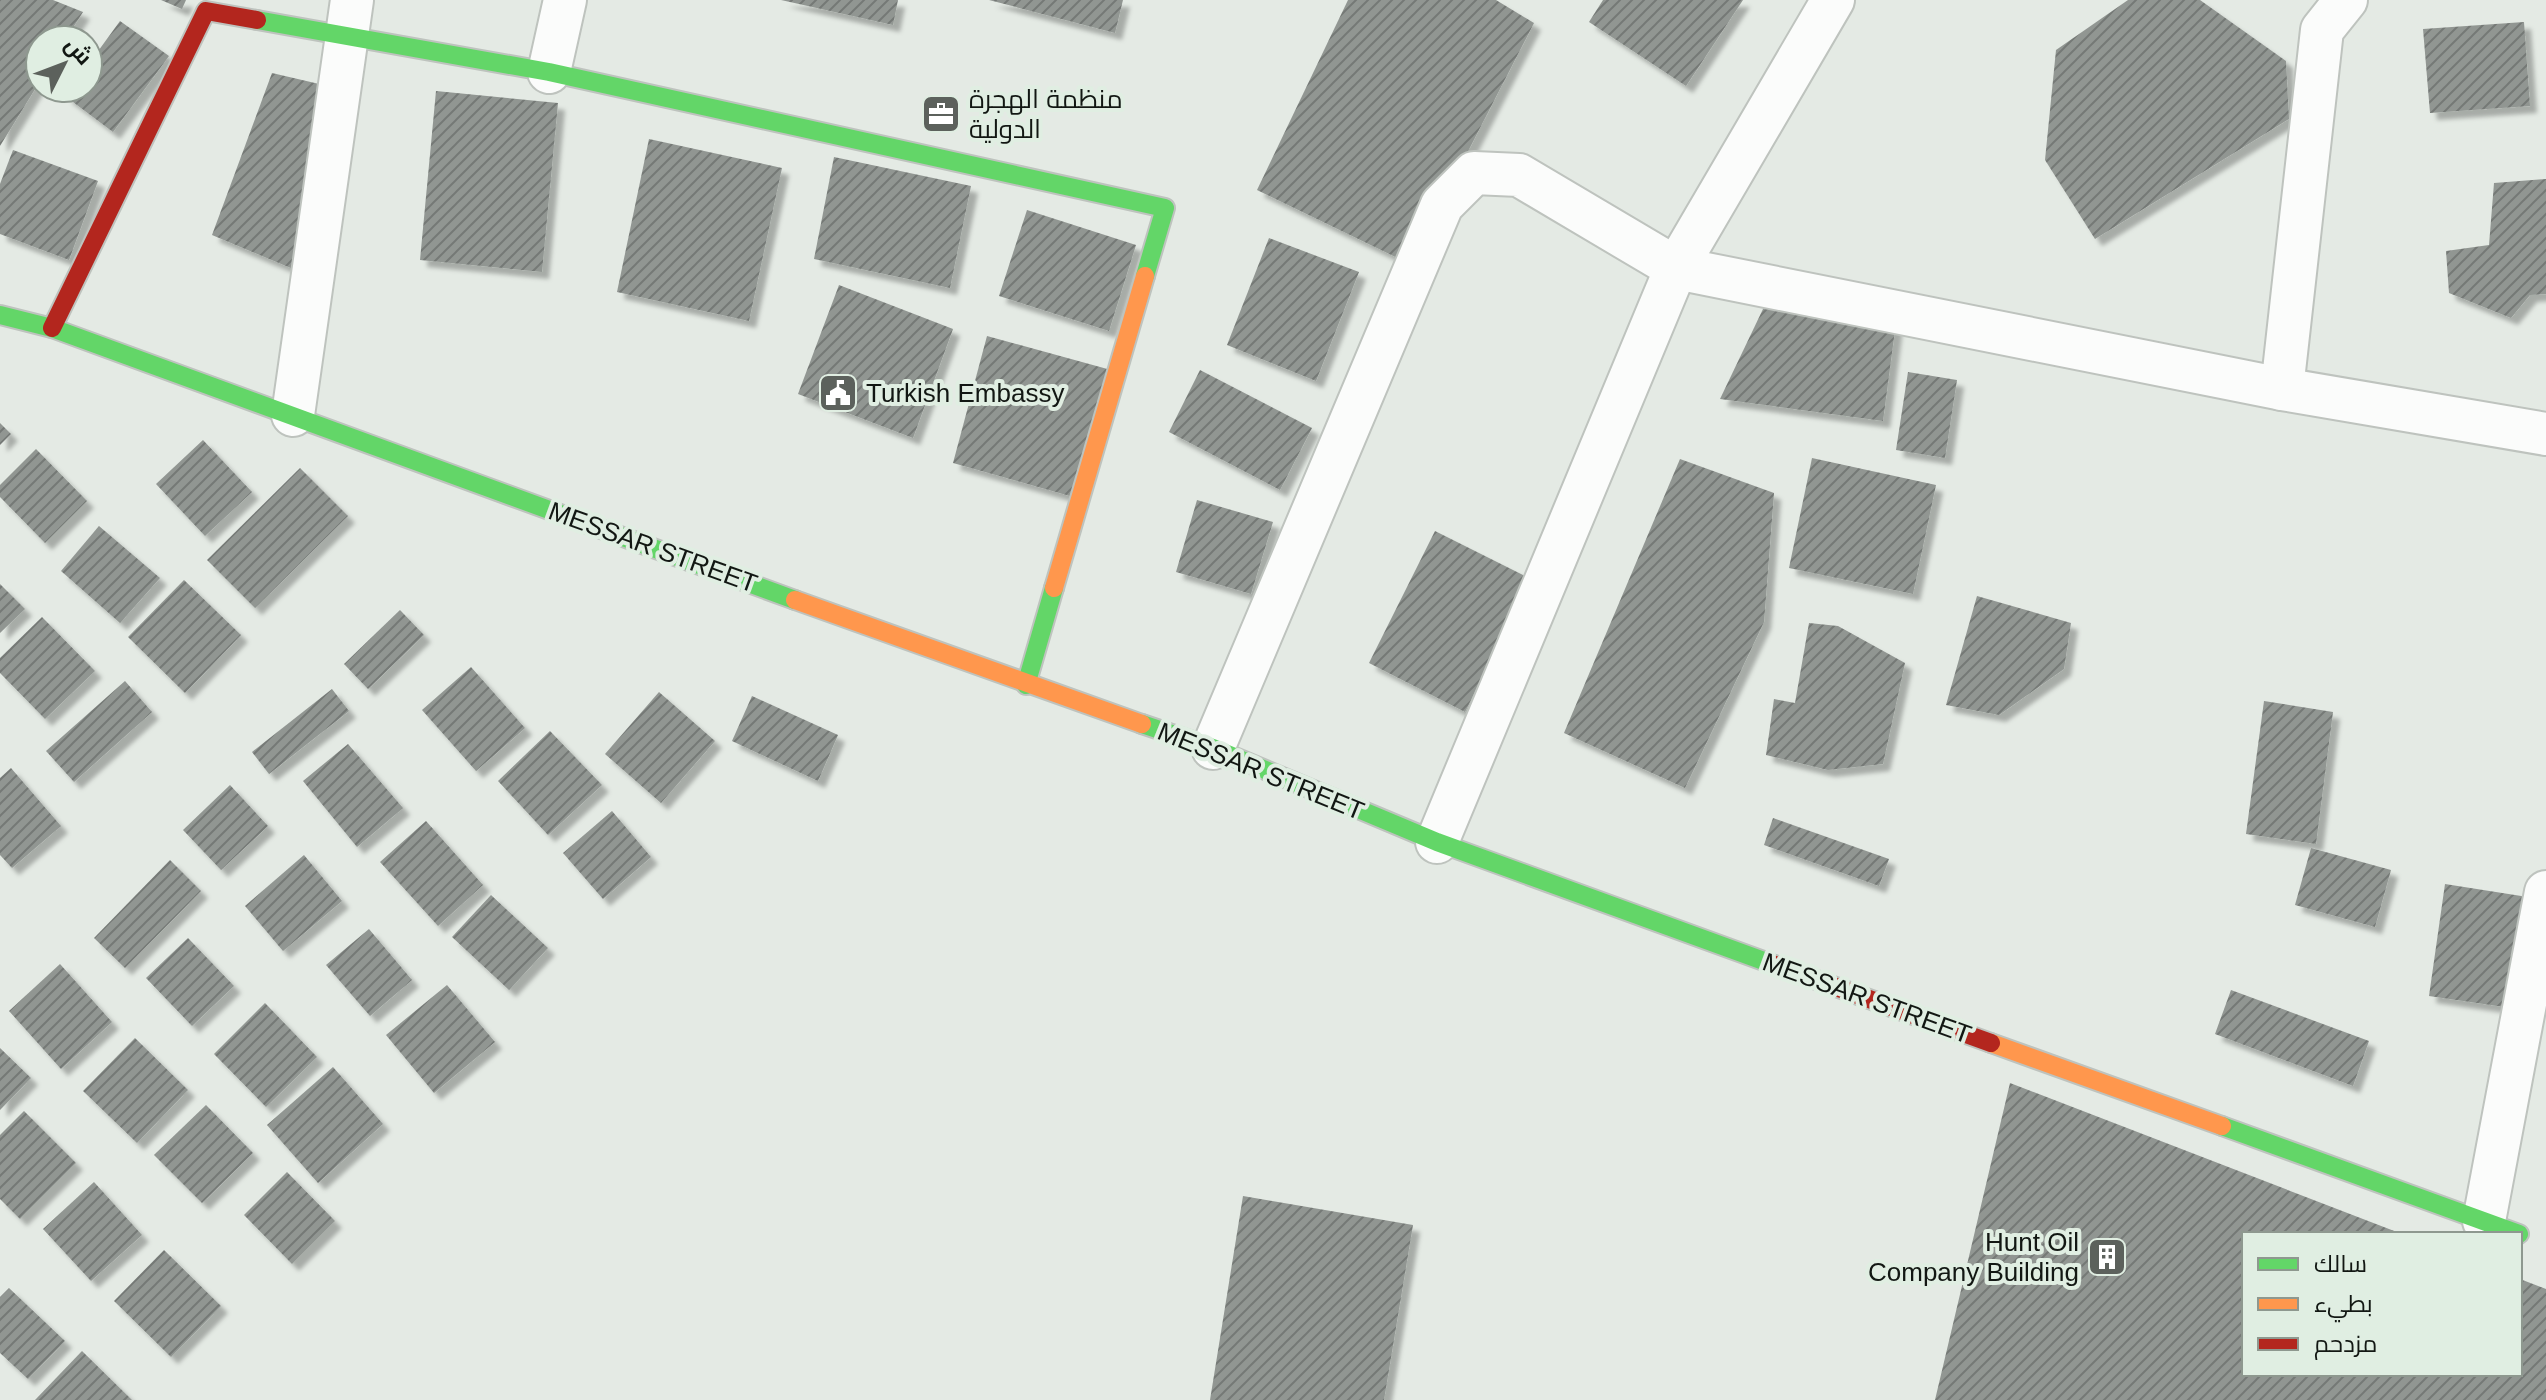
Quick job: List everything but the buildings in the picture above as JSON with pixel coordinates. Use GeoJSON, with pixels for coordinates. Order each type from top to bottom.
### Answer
{"type":"FeatureCollection","features":[{"type":"Feature","properties":{"kind":"street"},"geometry":{"type":"LineString","coordinates":[[549,72],[565,0]]}},
{"type":"Feature","properties":{"kind":"street"},"geometry":{"type":"LineString","coordinates":[[1437,842],[1676,268],[1833,0]]}},
{"type":"Feature","properties":{"kind":"street"},"geometry":{"type":"LineString","coordinates":[[2282,389],[2322,30],[2346,0]]}},
{"type":"Feature","properties":{"kind":"street"},"geometry":{"type":"LineString","coordinates":[[52,328],[206,11],[349,18],[549,72],[1165,208],[1026,685]]}},
{"type":"Feature","properties":{"kind":"street"},"geometry":{"type":"LineString","coordinates":[[293,415],[349,18]]}},
{"type":"Feature","properties":{"kind":"street"},"geometry":{"type":"LineString","coordinates":[[1213,748],[1442,205],[1474,173],[1519,175],[1676,268],[2282,389],[2546,434]]}},
{"type":"Feature","properties":{"kind":"street","name":"MESSAR STREET"},"geometry":{"type":"LineString","coordinates":[[0,315],[52,328],[1026,685],[1213,748],[1437,842],[2508,1230]]}},
{"type":"Feature","properties":{"kind":"street"},"geometry":{"type":"LineString","coordinates":[[2508,1230],[2546,892]]}},
{"type":"Feature","properties":{"kind":"street","name":"MESSAR STREET"},"geometry":{"type":"LineString","coordinates":[[2522,1235],[2546,1244]]}},
{"type":"Feature","properties":{"kind":"traffic: fast"},"geometry":{"type":"LineString","coordinates":[[257,20],[549,72],[1165,208],[1145,276]]}},
{"type":"Feature","properties":{"kind":"traffic: fast"},"geometry":{"type":"LineString","coordinates":[[0,315],[52,328],[795,600]]}},
{"type":"Feature","properties":{"kind":"traffic: fast"},"geometry":{"type":"LineString","coordinates":[[1026,685],[1054,588]]}},
{"type":"Feature","properties":{"kind":"traffic: fast"},"geometry":{"type":"LineString","coordinates":[[1142,724],[1213,748],[1437,842],[1772,964]]}},
{"type":"Feature","properties":{"kind":"traffic: fast"},"geometry":{"type":"LineString","coordinates":[[2222,1126],[2514,1232]]}},
{"type":"Feature","properties":{"kind":"traffic: slow"},"geometry":{"type":"LineString","coordinates":[[1054,588],[1145,276]]}},
{"type":"Feature","properties":{"kind":"traffic: slow"},"geometry":{"type":"LineString","coordinates":[[795,600],[1142,724]]}},
{"type":"Feature","properties":{"kind":"traffic: slow"},"geometry":{"type":"LineString","coordinates":[[1991,1043],[2222,1126]]}},
{"type":"Feature","properties":{"kind":"traffic: jam"},"geometry":{"type":"LineString","coordinates":[[52,328],[206,11],[257,20]]}},
{"type":"Feature","properties":{"kind":"traffic: jam"},"geometry":{"type":"LineString","coordinates":[[1772,964],[1991,1043]]}},
{"type":"Feature","properties":{"kind":"place","name":"منظمة الهجرة الدولية"},"geometry":{"type":"Point","coordinates":[941,114]}},
{"type":"Feature","properties":{"kind":"place","name":"Turkish Embassy"},"geometry":{"type":"Point","coordinates":[838,393]}},
{"type":"Feature","properties":{"kind":"place","name":"Hunt Oil Company Building"},"geometry":{"type":"Point","coordinates":[2107,1257]}}]}
